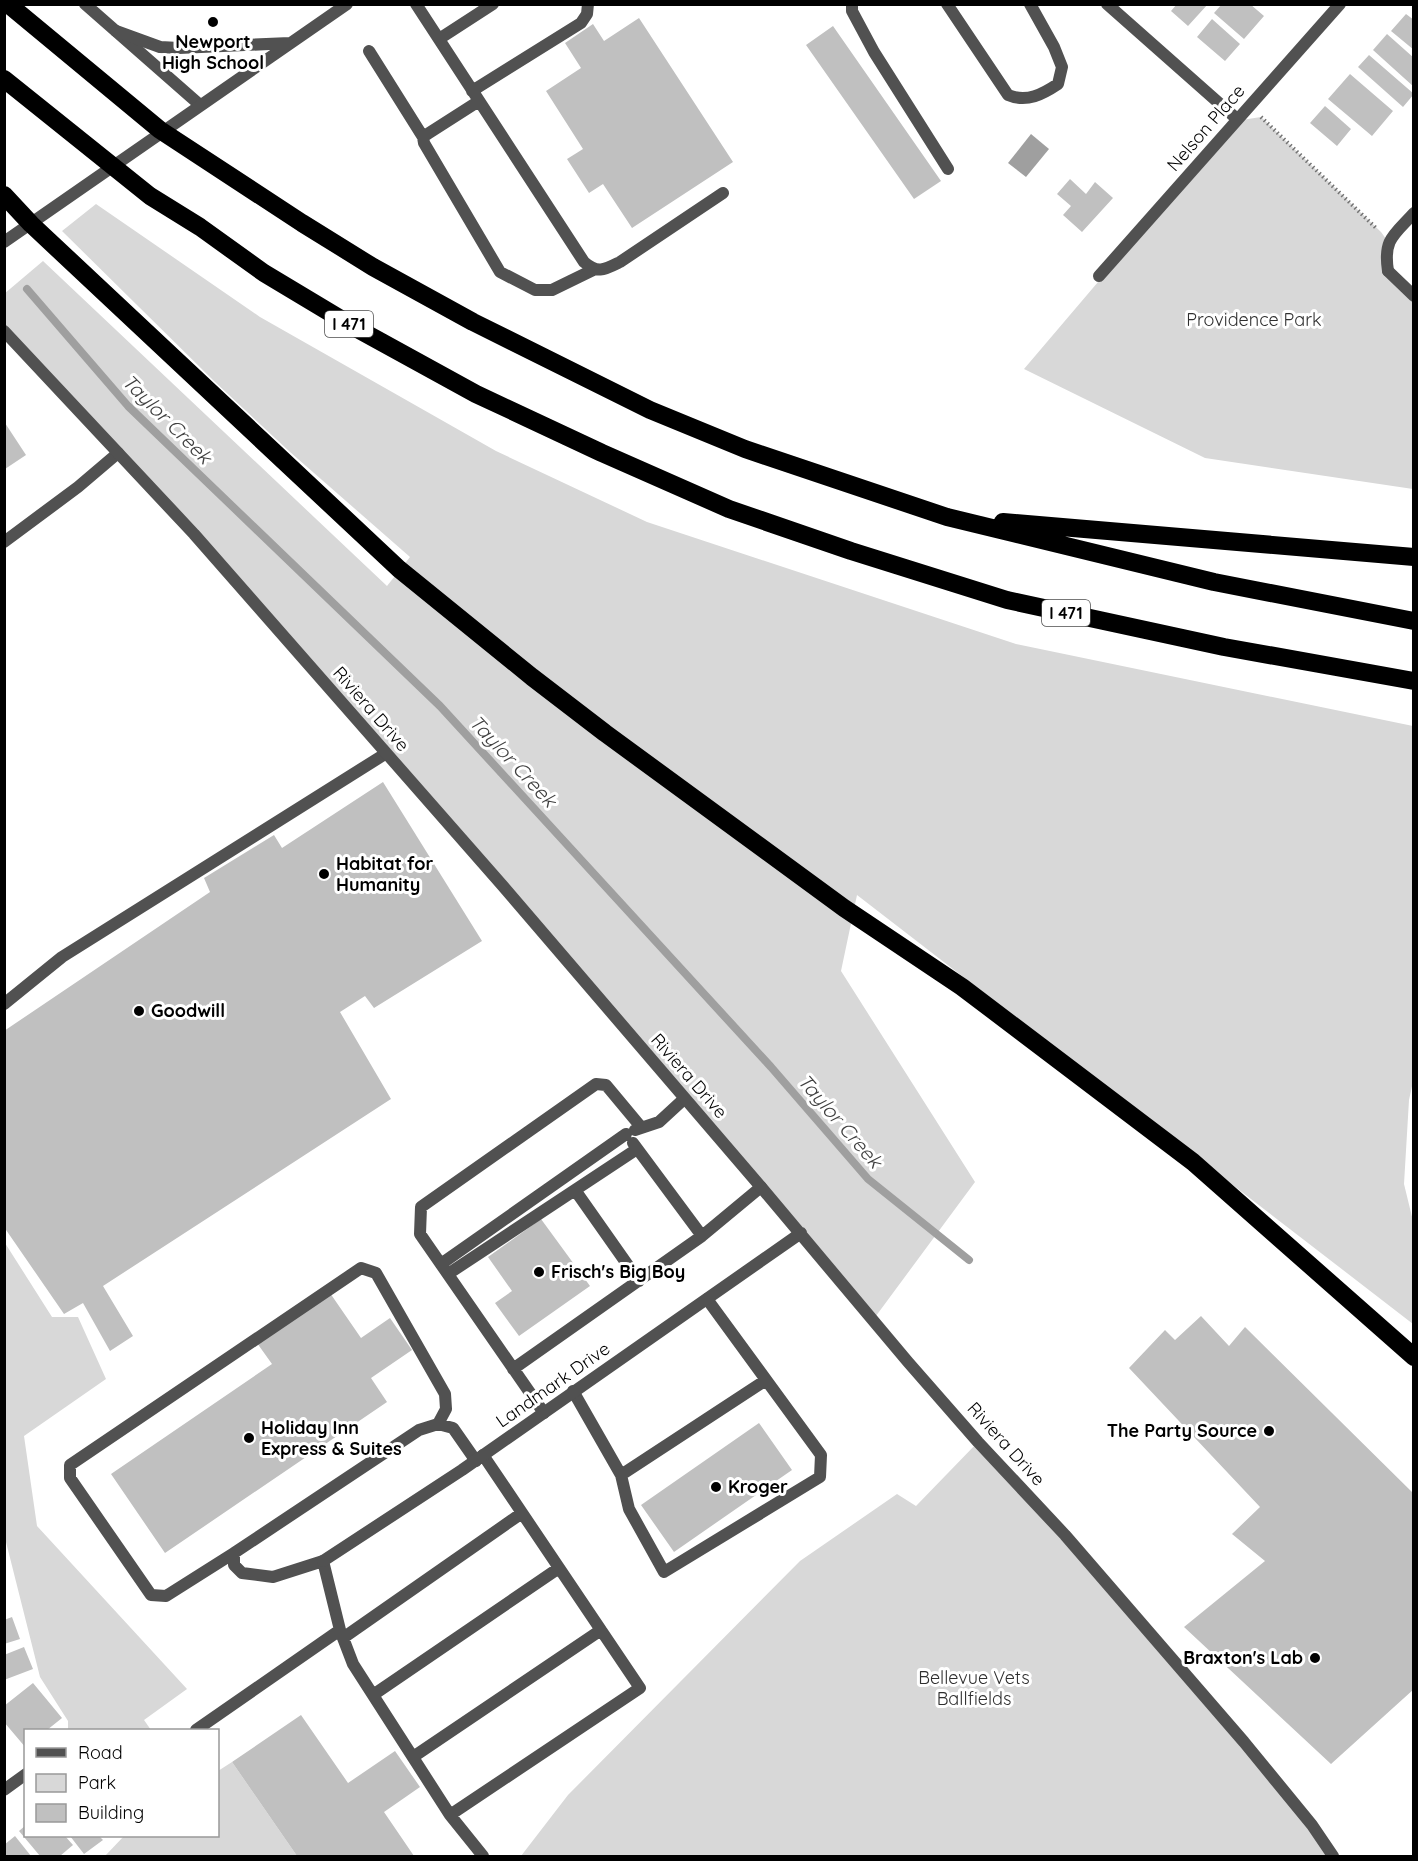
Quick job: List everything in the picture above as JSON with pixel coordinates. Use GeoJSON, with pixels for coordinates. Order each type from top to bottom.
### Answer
{"type":"FeatureCollection","features":[{"type":"Feature","properties":{"kind":"highway"},"geometry":{"type":"LineString","coordinates":[[8,4],[160,130],[373,267],[483,327],[650,410],[745,449],[947,517],[1214,582],[1413,621]]}},
{"type":"Feature","properties":{"kind":"highway","name":"I 471"},"geometry":{"type":"LineString","coordinates":[[4,79],[150,196],[200,227],[274,279],[354,327],[476,394],[729,509],[851,551],[1008,600],[1235,649],[1413,681]]}},
{"type":"Feature","properties":{"kind":"highway"},"geometry":{"type":"LineString","coordinates":[[4,195],[399,569],[532,677],[758,846],[844,908],[962,987],[1193,1162],[1413,1357]]}},
{"type":"Feature","properties":{"kind":"highway"},"geometry":{"type":"LineString","coordinates":[[947,517],[1413,557]]}},
{"type":"Feature","properties":{"kind":"street"},"geometry":{"type":"LineString","coordinates":[[85,4],[200,105]]}},
{"type":"Feature","properties":{"kind":"street"},"geometry":{"type":"LineString","coordinates":[[4,243],[347,4]]}},
{"type":"Feature","properties":{"kind":"street"},"geometry":{"type":"LineString","coordinates":[[416,4],[584,262],[593,270]]}},
{"type":"Feature","properties":{"kind":"street"},"geometry":{"type":"LineString","coordinates":[[439,39],[493,4]]}},
{"type":"Feature","properties":{"kind":"street"},"geometry":{"type":"LineString","coordinates":[[423,137],[476,96],[581,23],[587,14],[588,4]]}},
{"type":"Feature","properties":{"kind":"street"},"geometry":{"type":"LineString","coordinates":[[852,4],[852,10],[874,52],[948,169]]}},
{"type":"Feature","properties":{"kind":"street"},"geometry":{"type":"LineString","coordinates":[[947,4],[1008,95],[1024,99],[1044,93],[1058,84],[1062,67],[1054,47],[1030,4]]}},
{"type":"Feature","properties":{"kind":"street"},"geometry":{"type":"LineString","coordinates":[[1107,4],[1237,119]]}},
{"type":"Feature","properties":{"kind":"street","name":"Nelson Place"},"geometry":{"type":"LineString","coordinates":[[1099,276],[1340,4]]}},
{"type":"Feature","properties":{"kind":"street"},"geometry":{"type":"LineString","coordinates":[[116,31],[160,47],[291,43]]}},
{"type":"Feature","properties":{"kind":"street"},"geometry":{"type":"LineString","coordinates":[[369,51],[423,137],[423,143],[500,272],[535,290],[552,291],[593,270],[603,270],[620,262],[723,193]]}},
{"type":"Feature","properties":{"kind":"street"},"geometry":{"type":"LineString","coordinates":[[1413,213],[1389,243],[1386,255],[1389,271],[1413,296]]}},
{"type":"Feature","properties":{"kind":"street","name":"Riviera Drive"},"geometry":{"type":"LineString","coordinates":[[4,331],[194,534],[502,885],[761,1186],[908,1362],[978,1442],[1065,1535],[1245,1742],[1312,1825],[1334,1857]]}},
{"type":"Feature","properties":{"kind":"street"},"geometry":{"type":"LineString","coordinates":[[4,542],[78,487],[118,453]]}},
{"type":"Feature","properties":{"kind":"street"},"geometry":{"type":"LineString","coordinates":[[4,1004],[62,957],[385,754]]}},
{"type":"Feature","properties":{"kind":"street"},"geometry":{"type":"LineString","coordinates":[[544,1413],[420,1234],[421,1207],[596,1084],[606,1085],[641,1127]]}},
{"type":"Feature","properties":{"kind":"street"},"geometry":{"type":"LineString","coordinates":[[445,1269],[626,1134],[659,1122],[684,1099]]}},
{"type":"Feature","properties":{"kind":"street"},"geometry":{"type":"LineString","coordinates":[[626,1134],[702,1236]]}},
{"type":"Feature","properties":{"kind":"street"},"geometry":{"type":"LineString","coordinates":[[445,1269],[575,1190],[637,1149]]}},
{"type":"Feature","properties":{"kind":"street"},"geometry":{"type":"LineString","coordinates":[[513,1369],[702,1236],[761,1186]]}},
{"type":"Feature","properties":{"kind":"street"},"geometry":{"type":"LineString","coordinates":[[575,1190],[639,1281]]}},
{"type":"Feature","properties":{"kind":"street","name":"Landmark Drive"},"geometry":{"type":"LineString","coordinates":[[234,1553],[234,1565],[242,1573],[273,1577],[323,1561],[479,1458],[801,1233]]}},
{"type":"Feature","properties":{"kind":"street"},"geometry":{"type":"LineString","coordinates":[[438,1424],[446,1409],[445,1394],[376,1273],[361,1268],[70,1465],[70,1478],[151,1594],[166,1596],[419,1430],[438,1424],[453,1428],[522,1513],[640,1688],[450,1815]]}},
{"type":"Feature","properties":{"kind":"street"},"geometry":{"type":"LineString","coordinates":[[573,1391],[621,1474],[629,1509],[664,1572],[820,1477],[821,1455],[707,1299]]}},
{"type":"Feature","properties":{"kind":"street"},"geometry":{"type":"LineString","coordinates":[[621,1474],[766,1380]]}},
{"type":"Feature","properties":{"kind":"street"},"geometry":{"type":"LineString","coordinates":[[199,1729],[522,1513]]}},
{"type":"Feature","properties":{"kind":"street"},"geometry":{"type":"LineString","coordinates":[[323,1561],[342,1634],[353,1664],[450,1815],[483,1857]]}},
{"type":"Feature","properties":{"kind":"street"},"geometry":{"type":"LineString","coordinates":[[374,1695],[559,1568]]}},
{"type":"Feature","properties":{"kind":"street"},"geometry":{"type":"LineString","coordinates":[[413,1757],[601,1630]]}},
{"type":"Feature","properties":{"kind":"street"},"geometry":{"type":"LineString","coordinates":[[4,1790],[24,1775]]}},
{"type":"Feature","properties":{"kind":"path"},"geometry":{"type":"LineString","coordinates":[[1237,119],[1262,117],[1389,243]]}},
{"type":"Feature","properties":{"kind":"green space","name":"Providence Park"},"geometry":{"type":"Polygon","coordinates":[[[1261,117],[1381,232],[1389,243],[1389,271],[1413,296],[1413,489],[1205,458],[1024,369],[1235,121],[1261,117]]]}},
{"type":"Feature","properties":{"kind":"green space"},"geometry":{"type":"Polygon","coordinates":[[[96,204],[260,317],[496,451],[647,522],[1016,644],[1413,726],[1414,1077],[1409,1100],[1404,1184],[1413,1221],[1413,1324],[857,895],[841,971],[975,1182],[873,1320],[502,885],[5,331],[4,294],[43,261],[387,586],[410,557],[290,452],[215,382],[62,231],[96,204]]]}},
{"type":"Feature","properties":{"kind":"green space"},"geometry":{"type":"Polygon","coordinates":[[[5,1243],[52,1317],[78,1317],[106,1379],[24,1436],[37,1526],[187,1689],[144,1720],[150,1729],[68,1729],[68,1721],[40,1677],[5,1538],[5,1243]]]}},
{"type":"Feature","properties":{"kind":"green space","name":"Bellevue Vets Ballfields"},"geometry":{"type":"Polygon","coordinates":[[[978,1442],[1065,1535],[1333,1856],[521,1856],[568,1795],[800,1561],[897,1494],[916,1506],[978,1442]]]}},
{"type":"Feature","properties":{"kind":"green space"},"geometry":{"type":"Polygon","coordinates":[[[232,1762],[297,1856],[105,1856],[123,1837],[219,1837],[219,1770],[232,1762]]]}},
{"type":"Feature","properties":{"kind":"shaded area"},"geometry":{"type":"Polygon","coordinates":[[[1031,134],[1049,149],[1026,177],[1008,163],[1031,134]]]}},
{"type":"Feature","properties":{"kind":"building"},"geometry":{"type":"Polygon","coordinates":[[[1177,4],[1208,4],[1188,26],[1171,11],[1177,4]]]}},
{"type":"Feature","properties":{"kind":"building"},"geometry":{"type":"Polygon","coordinates":[[[1222,4],[1250,4],[1264,16],[1244,39],[1214,13],[1222,4]]]}},
{"type":"Feature","properties":{"kind":"building"},"geometry":{"type":"Polygon","coordinates":[[[1406,14],[1414,20],[1414,50],[1391,31],[1406,14]]]}},
{"type":"Feature","properties":{"kind":"building"},"geometry":{"type":"Polygon","coordinates":[[[639,18],[733,162],[632,228],[603,184],[589,193],[567,159],[583,149],[546,91],[581,68],[565,43],[593,24],[604,41],[639,18]]]}},
{"type":"Feature","properties":{"kind":"building"},"geometry":{"type":"Polygon","coordinates":[[[1212,19],[1240,44],[1225,61],[1197,37],[1212,19]]]}},
{"type":"Feature","properties":{"kind":"building"},"geometry":{"type":"Polygon","coordinates":[[[833,26],[941,181],[914,199],[806,45],[833,26]]]}},
{"type":"Feature","properties":{"kind":"building"},"geometry":{"type":"Polygon","coordinates":[[[1387,34],[1414,58],[1414,87],[1373,50],[1387,34]]]}},
{"type":"Feature","properties":{"kind":"building"},"geometry":{"type":"Polygon","coordinates":[[[1369,55],[1414,94],[1403,107],[1358,67],[1369,55]]]}},
{"type":"Feature","properties":{"kind":"building"},"geometry":{"type":"Polygon","coordinates":[[[1350,74],[1393,111],[1372,136],[1328,99],[1350,74]]]}},
{"type":"Feature","properties":{"kind":"building"},"geometry":{"type":"Polygon","coordinates":[[[1325,106],[1351,129],[1337,146],[1310,123],[1325,106]]]}},
{"type":"Feature","properties":{"kind":"building"},"geometry":{"type":"Polygon","coordinates":[[[1070,179],[1086,194],[1095,182],[1113,198],[1082,232],[1063,215],[1071,206],[1057,194],[1070,179]]]}},
{"type":"Feature","properties":{"kind":"building"},"geometry":{"type":"Polygon","coordinates":[[[5,423],[26,455],[5,469],[5,423]]]}},
{"type":"Feature","properties":{"kind":"building"},"geometry":{"type":"Polygon","coordinates":[[[383,782],[482,941],[374,1008],[365,996],[340,1012],[391,1099],[103,1286],[133,1336],[110,1351],[83,1303],[64,1314],[4,1227],[4,1031],[210,892],[204,878],[274,835],[282,848],[383,782]]]}},
{"type":"Feature","properties":{"kind":"building","name":"Frisch's Big Boy"},"geometry":{"type":"Polygon","coordinates":[[[541,1219],[590,1286],[519,1336],[495,1303],[512,1291],[488,1257],[541,1219]]]}},
{"type":"Feature","properties":{"kind":"building","name":"Holiday Inn Express & Suites"},"geometry":{"type":"Polygon","coordinates":[[[330,1293],[361,1338],[390,1318],[412,1350],[371,1378],[387,1402],[165,1553],[111,1474],[272,1364],[257,1343],[330,1293]]]}},
{"type":"Feature","properties":{"kind":"building"},"geometry":{"type":"Polygon","coordinates":[[[1201,1316],[1229,1346],[1245,1327],[1414,1494],[1414,1689],[1331,1764],[1184,1627],[1265,1561],[1232,1534],[1260,1507],[1129,1368],[1165,1330],[1175,1340],[1201,1316]]]}},
{"type":"Feature","properties":{"kind":"building","name":"Kroger"},"geometry":{"type":"Polygon","coordinates":[[[759,1423],[792,1470],[674,1552],[641,1505],[759,1423]]]}},
{"type":"Feature","properties":{"kind":"building"},"geometry":{"type":"Polygon","coordinates":[[[12,1617],[20,1639],[4,1644],[4,1620],[12,1617]]]}},
{"type":"Feature","properties":{"kind":"building"},"geometry":{"type":"Polygon","coordinates":[[[24,1647],[33,1669],[4,1680],[4,1655],[24,1647]]]}},
{"type":"Feature","properties":{"kind":"building"},"geometry":{"type":"Polygon","coordinates":[[[33,1683],[62,1718],[48,1729],[24,1729],[24,1746],[4,1722],[4,1706],[33,1683]]]}},
{"type":"Feature","properties":{"kind":"building"},"geometry":{"type":"Polygon","coordinates":[[[301,1715],[348,1783],[395,1751],[420,1787],[384,1812],[414,1856],[297,1856],[232,1762],[301,1715]]]}},
{"type":"Feature","properties":{"kind":"building"},"geometry":{"type":"Polygon","coordinates":[[[24,1827],[24,1837],[19,1831],[24,1827]]]}},
{"type":"Feature","properties":{"kind":"building"},"geometry":{"type":"Polygon","coordinates":[[[15,1836],[31,1856],[4,1856],[4,1845],[15,1836]]]}},
{"type":"Feature","properties":{"kind":"building"},"geometry":{"type":"Polygon","coordinates":[[[24,1837],[66,1837],[73,1845],[60,1856],[40,1856],[24,1837]]]}},
{"type":"Feature","properties":{"kind":"building"},"geometry":{"type":"Polygon","coordinates":[[[71,1837],[100,1837],[103,1840],[84,1854],[71,1837]]]}},
{"type":"Feature","properties":{"kind":"waterway","name":"Taylor Creek"},"geometry":{"type":"LineString","coordinates":[[27,289],[128,406],[440,706],[771,1067],[868,1179],[969,1260]]}},
{"type":"Feature","properties":{"kind":"place","name":"Newport High School"},"geometry":{"type":"Point","coordinates":[213,22]}},
{"type":"Feature","properties":{"kind":"place","name":"Habitat for Humanity"},"geometry":{"type":"Point","coordinates":[324,874]}},
{"type":"Feature","properties":{"kind":"place","name":"Goodwill"},"geometry":{"type":"Point","coordinates":[139,1011]}},
{"type":"Feature","properties":{"kind":"place","name":"Frisch's Big Boy"},"geometry":{"type":"Point","coordinates":[539,1272]}},
{"type":"Feature","properties":{"kind":"place","name":"The Party Source"},"geometry":{"type":"Point","coordinates":[1269,1431]}},
{"type":"Feature","properties":{"kind":"place","name":"Holiday Inn Express & Suites"},"geometry":{"type":"Point","coordinates":[249,1438]}},
{"type":"Feature","properties":{"kind":"place","name":"Kroger"},"geometry":{"type":"Point","coordinates":[716,1487]}},
{"type":"Feature","properties":{"kind":"place","name":"Braxton's Lab"},"geometry":{"type":"Point","coordinates":[1315,1658]}}]}
